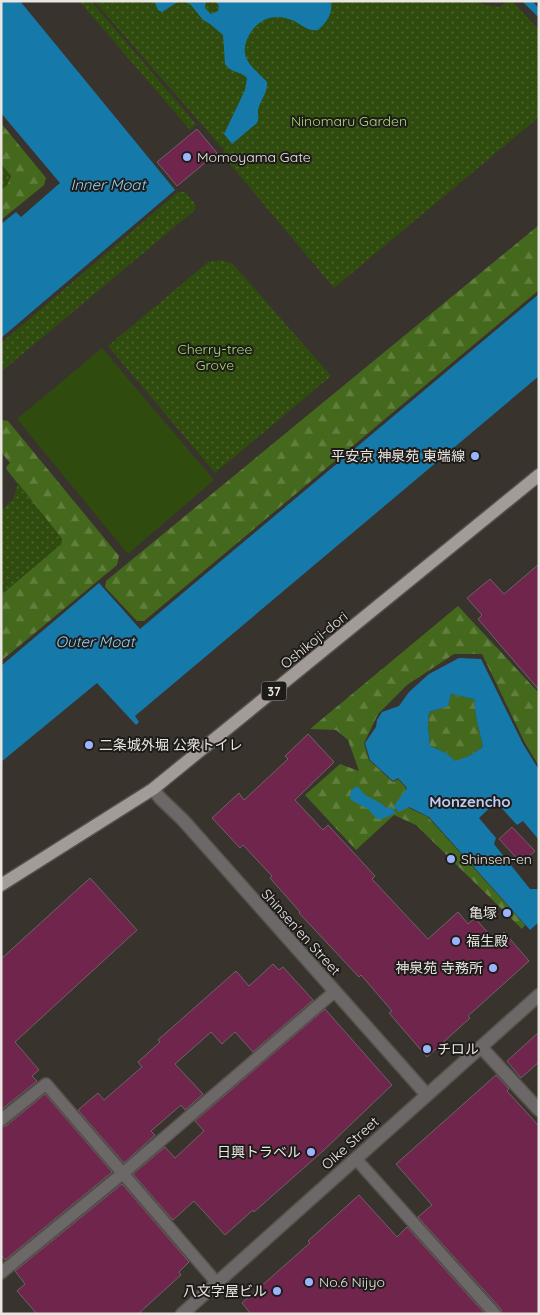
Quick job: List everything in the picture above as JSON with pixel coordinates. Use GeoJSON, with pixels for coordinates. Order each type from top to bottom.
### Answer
{"type":"FeatureCollection","features":[{"type":"Feature","properties":{"kind":"main road","name":"Oshikoji-dori"},"geometry":{"type":"LineString","coordinates":[[1,885],[154,789],[537,480]]}},
{"type":"Feature","properties":{"kind":"street","name":"Shinsen'en Street"},"geometry":{"type":"LineString","coordinates":[[154,789],[160,798],[183,820],[427,1095]]}},
{"type":"Feature","properties":{"kind":"street","name":"Oike Street"},"geometry":{"type":"LineString","coordinates":[[182,1314],[539,995]]}},
{"type":"Feature","properties":{"kind":"street"},"geometry":{"type":"LineString","coordinates":[[481,1047],[539,1110]]}},
{"type":"Feature","properties":{"kind":"lane"},"geometry":{"type":"LineString","coordinates":[[1,1273],[122,1174],[334,992]]}},
{"type":"Feature","properties":{"kind":"lane"},"geometry":{"type":"LineString","coordinates":[[1,1120],[46,1084],[217,1283]]}},
{"type":"Feature","properties":{"kind":"lane"},"geometry":{"type":"LineString","coordinates":[[356,1158],[495,1314]]}},
{"type":"Feature","properties":{"kind":"green space"},"geometry":{"type":"Polygon","coordinates":[[[79,1],[91,1],[196,124],[190,130],[79,1]]]}},
{"type":"Feature","properties":{"kind":"green space","name":"Ninomaru Garden"},"geometry":{"type":"Polygon","coordinates":[[[94,1],[475,1],[500,7],[506,1],[512,1],[539,30],[539,117],[334,288],[223,156],[224,150],[94,1]]]}},
{"type":"Feature","properties":{"kind":"green space"},"geometry":{"type":"Polygon","coordinates":[[[1,123],[46,178],[44,185],[1,220],[1,190],[7,185],[11,176],[1,164],[1,123]]]}},
{"type":"Feature","properties":{"kind":"green space"},"geometry":{"type":"Polygon","coordinates":[[[1,164],[11,176],[7,185],[1,190],[1,164]]]}},
{"type":"Feature","properties":{"kind":"green space"},"geometry":{"type":"Polygon","coordinates":[[[178,192],[185,192],[196,205],[195,210],[1,372],[1,343],[178,192]]]}},
{"type":"Feature","properties":{"kind":"green space"},"geometry":{"type":"Polygon","coordinates":[[[539,225],[539,290],[144,621],[137,621],[105,587],[106,581],[539,225]]]}},
{"type":"Feature","properties":{"kind":"green space","name":"Cherry-tree Grove"},"geometry":{"type":"Polygon","coordinates":[[[222,260],[233,264],[331,376],[215,473],[108,346],[208,262],[222,260]]]}},
{"type":"Feature","properties":{"kind":"green space"},"geometry":{"type":"Polygon","coordinates":[[[102,348],[214,480],[128,554],[17,419],[102,348]]]}},
{"type":"Feature","properties":{"kind":"green space"},"geometry":{"type":"Polygon","coordinates":[[[2,420],[8,421],[119,556],[117,565],[1,661],[1,595],[61,544],[62,539],[7,470],[6,467],[10,463],[1,452],[2,420]]]}},
{"type":"Feature","properties":{"kind":"green space"},"geometry":{"type":"Polygon","coordinates":[[[18,483],[62,539],[61,544],[1,595],[1,510],[13,500],[18,483]]]}},
{"type":"Feature","properties":{"kind":"green space"},"geometry":{"type":"Polygon","coordinates":[[[458,606],[539,693],[539,766],[525,743],[482,654],[454,654],[407,685],[378,714],[364,743],[369,760],[393,782],[398,779],[406,788],[403,795],[409,808],[428,817],[525,925],[522,929],[416,825],[394,815],[356,850],[305,795],[340,764],[359,771],[348,740],[336,730],[310,729],[458,606]]]}},
{"type":"Feature","properties":{"kind":"green space"},"geometry":{"type":"Polygon","coordinates":[[[451,694],[474,699],[483,747],[455,762],[446,753],[430,746],[428,726],[429,712],[448,706],[451,694]]]}},
{"type":"Feature","properties":{"kind":"water","name":"Inner Moat"},"geometry":{"type":"Polygon","coordinates":[[[1,1],[20,1],[175,190],[1,338],[1,224],[16,212],[21,217],[60,183],[1,113],[1,1]]]}},
{"type":"Feature","properties":{"kind":"water"},"geometry":{"type":"Polygon","coordinates":[[[154,1],[181,1],[162,12],[158,10],[154,1]]]}},
{"type":"Feature","properties":{"kind":"water"},"geometry":{"type":"Polygon","coordinates":[[[183,1],[206,1],[205,8],[211,14],[218,11],[219,6],[215,1],[331,1],[329,17],[318,30],[309,29],[287,18],[274,17],[262,21],[252,30],[245,45],[246,57],[252,67],[267,82],[267,86],[258,110],[257,123],[232,144],[224,134],[245,90],[247,78],[230,69],[225,64],[223,35],[203,20],[191,5],[183,1]]]}},
{"type":"Feature","properties":{"kind":"water","name":"Outer Moat"},"geometry":{"type":"Polygon","coordinates":[[[539,294],[539,376],[135,716],[139,722],[136,725],[97,683],[1,762],[1,666],[99,583],[140,629],[539,294]]]}},
{"type":"Feature","properties":{"kind":"water"},"geometry":{"type":"Polygon","coordinates":[[[459,658],[481,659],[523,744],[539,770],[539,840],[523,821],[517,825],[496,802],[479,818],[496,838],[494,844],[530,889],[539,889],[539,922],[530,930],[429,817],[409,807],[399,812],[394,806],[407,788],[398,778],[393,781],[370,760],[365,743],[376,727],[377,720],[382,712],[399,706],[409,692],[429,674],[459,658]],[[451,694],[448,706],[429,712],[430,746],[446,753],[455,761],[469,756],[483,747],[474,699],[451,694]]]}},
{"type":"Feature","properties":{"kind":"water"},"geometry":{"type":"Polygon","coordinates":[[[355,787],[358,787],[365,795],[386,808],[391,807],[396,813],[382,819],[377,819],[368,809],[351,800],[350,793],[355,787]]]}},
{"type":"Feature","properties":{"kind":"building","name":"Momoyama Gate"},"geometry":{"type":"Polygon","coordinates":[[[197,129],[217,153],[177,186],[157,162],[197,129]]]}},
{"type":"Feature","properties":{"kind":"building"},"geometry":{"type":"Polygon","coordinates":[[[539,564],[539,690],[478,619],[482,615],[467,598],[490,579],[504,594],[539,564]]]}},
{"type":"Feature","properties":{"kind":"building"},"geometry":{"type":"Polygon","coordinates":[[[308,734],[334,762],[295,800],[323,830],[328,825],[375,876],[372,879],[428,939],[458,912],[468,924],[475,918],[495,941],[504,932],[529,961],[468,1016],[470,1018],[427,1057],[389,1013],[392,1011],[361,975],[359,977],[299,913],[270,878],[272,876],[243,845],[240,848],[212,818],[239,793],[244,800],[288,759],[285,756],[308,734]]]}},
{"type":"Feature","properties":{"kind":"building"},"geometry":{"type":"Polygon","coordinates":[[[512,827],[535,851],[521,863],[499,839],[512,827]]]}},
{"type":"Feature","properties":{"kind":"building"},"geometry":{"type":"Polygon","coordinates":[[[90,878],[137,930],[15,1042],[39,1070],[32,1076],[37,1081],[1,1110],[1,959],[90,878]]]}},
{"type":"Feature","properties":{"kind":"building"},"geometry":{"type":"Polygon","coordinates":[[[273,964],[279,970],[283,967],[313,1000],[253,1052],[235,1032],[222,1044],[211,1032],[175,1064],[203,1094],[185,1110],[181,1105],[151,1131],[155,1135],[124,1163],[78,1110],[98,1093],[104,1100],[142,1067],[138,1062],[160,1042],[158,1040],[236,971],[249,986],[273,964]]]}},
{"type":"Feature","properties":{"kind":"building"},"geometry":{"type":"Polygon","coordinates":[[[325,1009],[392,1085],[324,1150],[225,1235],[194,1201],[173,1220],[133,1174],[165,1147],[175,1158],[204,1131],[195,1121],[325,1009]]]}},
{"type":"Feature","properties":{"kind":"building"},"geometry":{"type":"Polygon","coordinates":[[[539,1032],[539,1062],[521,1078],[507,1061],[539,1032]]]}},
{"type":"Feature","properties":{"kind":"building"},"geometry":{"type":"Polygon","coordinates":[[[496,1075],[509,1089],[507,1091],[539,1126],[539,1314],[502,1314],[501,1309],[418,1217],[432,1205],[396,1164],[496,1075]]]}},
{"type":"Feature","properties":{"kind":"building"},"geometry":{"type":"Polygon","coordinates":[[[45,1094],[112,1172],[5,1260],[1,1255],[1,1127],[6,1126],[45,1094]]]}},
{"type":"Feature","properties":{"kind":"building"},"geometry":{"type":"Polygon","coordinates":[[[122,1184],[189,1262],[179,1272],[181,1275],[138,1314],[37,1314],[17,1291],[25,1284],[15,1271],[122,1184]]]}},
{"type":"Feature","properties":{"kind":"building"},"geometry":{"type":"Polygon","coordinates":[[[359,1195],[397,1237],[407,1227],[485,1314],[251,1314],[242,1303],[310,1243],[308,1241],[359,1195]]]}},
{"type":"Feature","properties":{"kind":"waterway"},"geometry":{"type":"LineString","coordinates":[[527,1],[539,13]]}},
{"type":"Feature","properties":{"kind":"place","name":"Momoyama Gate"},"geometry":{"type":"Point","coordinates":[187,157]}},
{"type":"Feature","properties":{"kind":"place","name":"平安京 神泉苑 東端線"},"geometry":{"type":"Point","coordinates":[475,456]}},
{"type":"Feature","properties":{"kind":"place","name":"二条城外堀 公衆トイレ"},"geometry":{"type":"Point","coordinates":[89,745]}},
{"type":"Feature","properties":{"kind":"place","name":"Shinsen-en"},"geometry":{"type":"Point","coordinates":[451,859]}},
{"type":"Feature","properties":{"kind":"place","name":"亀塚"},"geometry":{"type":"Point","coordinates":[507,913]}},
{"type":"Feature","properties":{"kind":"place","name":"福生殿"},"geometry":{"type":"Point","coordinates":[456,941]}},
{"type":"Feature","properties":{"kind":"place","name":"神泉苑 寺務所"},"geometry":{"type":"Point","coordinates":[493,968]}},
{"type":"Feature","properties":{"kind":"place","name":"チロル"},"geometry":{"type":"Point","coordinates":[427,1049]}},
{"type":"Feature","properties":{"kind":"place","name":"日興トラベル"},"geometry":{"type":"Point","coordinates":[311,1152]}},
{"type":"Feature","properties":{"kind":"place","name":"No.6 Nijyo"},"geometry":{"type":"Point","coordinates":[309,1282]}},
{"type":"Feature","properties":{"kind":"place","name":"八文字屋ビル"},"geometry":{"type":"Point","coordinates":[277,1291]}},
{"type":"Feature","properties":{"kind":"district","name":"Monzencho"},"geometry":{"type":"Point","coordinates":[470,801]}}]}
